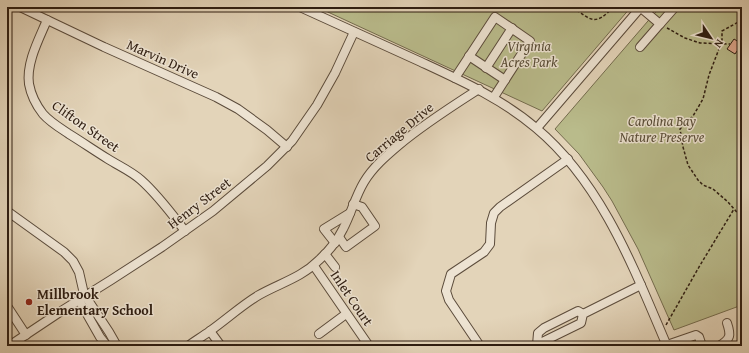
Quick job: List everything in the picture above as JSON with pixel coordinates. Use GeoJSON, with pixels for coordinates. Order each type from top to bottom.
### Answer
{"type":"FeatureCollection","features":[{"type":"Feature","properties":{"kind":"street","name":"Marvin Drive"},"geometry":{"type":"LineString","coordinates":[[20,7],[227,102],[287,146]]}},
{"type":"Feature","properties":{"kind":"street"},"geometry":{"type":"LineString","coordinates":[[300,7],[310,9],[354,32],[478,89],[511,108],[537,128],[568,159],[583,178],[602,207],[627,256],[667,346],[696,335],[699,337],[702,346]]}},
{"type":"Feature","properties":{"kind":"street"},"geometry":{"type":"LineString","coordinates":[[537,128],[641,7],[660,24]]}},
{"type":"Feature","properties":{"kind":"street"},"geometry":{"type":"LineString","coordinates":[[640,47],[675,7]]}},
{"type":"Feature","properties":{"kind":"street"},"geometry":{"type":"LineString","coordinates":[[455,78],[495,17],[530,41],[494,98]]}},
{"type":"Feature","properties":{"kind":"street","name":"Clifton Street"},"geometry":{"type":"LineString","coordinates":[[47,20],[33,54],[29,69],[29,83],[38,108],[56,125],[95,151],[122,166],[140,180],[158,197],[185,231]]}},
{"type":"Feature","properties":{"kind":"street"},"geometry":{"type":"LineString","coordinates":[[486,68],[512,28]]}},
{"type":"Feature","properties":{"kind":"street","name":"Henry Street"},"geometry":{"type":"LineString","coordinates":[[9,346],[185,231],[214,211],[254,178],[287,146],[308,120],[335,73],[354,32]]}},
{"type":"Feature","properties":{"kind":"street"},"geometry":{"type":"LineString","coordinates":[[469,56],[505,80]]}},
{"type":"Feature","properties":{"kind":"street","name":"Carriage Drive"},"geometry":{"type":"LineString","coordinates":[[188,346],[259,295],[296,278],[314,266],[337,240],[344,228],[353,204],[369,174],[383,159],[409,137],[478,89]]}},
{"type":"Feature","properties":{"kind":"street"},"geometry":{"type":"LineString","coordinates":[[480,346],[449,300],[446,291],[451,274],[484,252],[490,244],[491,223],[494,213],[500,207],[568,159]]}},
{"type":"Feature","properties":{"kind":"street"},"geometry":{"type":"LineString","coordinates":[[350,213],[324,229],[346,247],[374,226],[362,207],[353,204]]}},
{"type":"Feature","properties":{"kind":"street"},"geometry":{"type":"LineString","coordinates":[[7,211],[69,256],[76,267],[84,294],[82,298],[100,337],[107,346]]}},
{"type":"Feature","properties":{"kind":"street"},"geometry":{"type":"LineString","coordinates":[[325,254],[335,267]]}},
{"type":"Feature","properties":{"kind":"street","name":"Inlet Court"},"geometry":{"type":"LineString","coordinates":[[314,266],[369,346]]}},
{"type":"Feature","properties":{"kind":"street"},"geometry":{"type":"LineString","coordinates":[[583,314],[641,286]]}},
{"type":"Feature","properties":{"kind":"street"},"geometry":{"type":"LineString","coordinates":[[82,298],[109,332],[117,346]]}},
{"type":"Feature","properties":{"kind":"street"},"geometry":{"type":"LineString","coordinates":[[7,306],[26,335]]}},
{"type":"Feature","properties":{"kind":"street"},"geometry":{"type":"LineString","coordinates":[[536,345],[538,333],[544,328],[578,311],[583,314]]}},
{"type":"Feature","properties":{"kind":"street"},"geometry":{"type":"LineString","coordinates":[[319,334],[346,314]]}},
{"type":"Feature","properties":{"kind":"street"},"geometry":{"type":"LineString","coordinates":[[536,345],[581,323],[583,314]]}},
{"type":"Feature","properties":{"kind":"street"},"geometry":{"type":"LineString","coordinates":[[719,346],[728,338],[730,332],[727,323]]}},
{"type":"Feature","properties":{"kind":"street"},"geometry":{"type":"LineString","coordinates":[[210,331],[221,346]]}},
{"type":"Feature","properties":{"kind":"path"},"geometry":{"type":"LineString","coordinates":[[573,7],[586,18],[593,20],[597,20],[604,16],[613,7]]}},
{"type":"Feature","properties":{"kind":"path"},"geometry":{"type":"LineString","coordinates":[[742,20],[722,31],[722,41],[709,75],[703,99],[694,116],[680,129],[688,165],[698,180],[714,189],[742,218]]}},
{"type":"Feature","properties":{"kind":"path"},"geometry":{"type":"LineString","coordinates":[[660,24],[685,38],[700,43],[730,44]]}},
{"type":"Feature","properties":{"kind":"path"},"geometry":{"type":"LineString","coordinates":[[660,331],[666,325],[734,209]]}},
{"type":"Feature","properties":{"kind":"green space","name":"Virginia Acres Park"},"geometry":{"type":"Polygon","coordinates":[[[317,7],[631,7],[542,111],[317,7]]]}},
{"type":"Feature","properties":{"kind":"green space","name":"Carolina Bay Nature Preserve"},"geometry":{"type":"Polygon","coordinates":[[[660,7],[742,7],[742,305],[674,330],[638,249],[612,201],[579,154],[555,129],[660,7]]]}},
{"type":"Feature","properties":{"kind":"building"},"geometry":{"type":"Polygon","coordinates":[[[734,39],[742,44],[735,54],[727,49],[734,39]]]}},
{"type":"Feature","properties":{"kind":"place","name":"Millbrook Elementary School"},"geometry":{"type":"Point","coordinates":[29,302]}}]}
